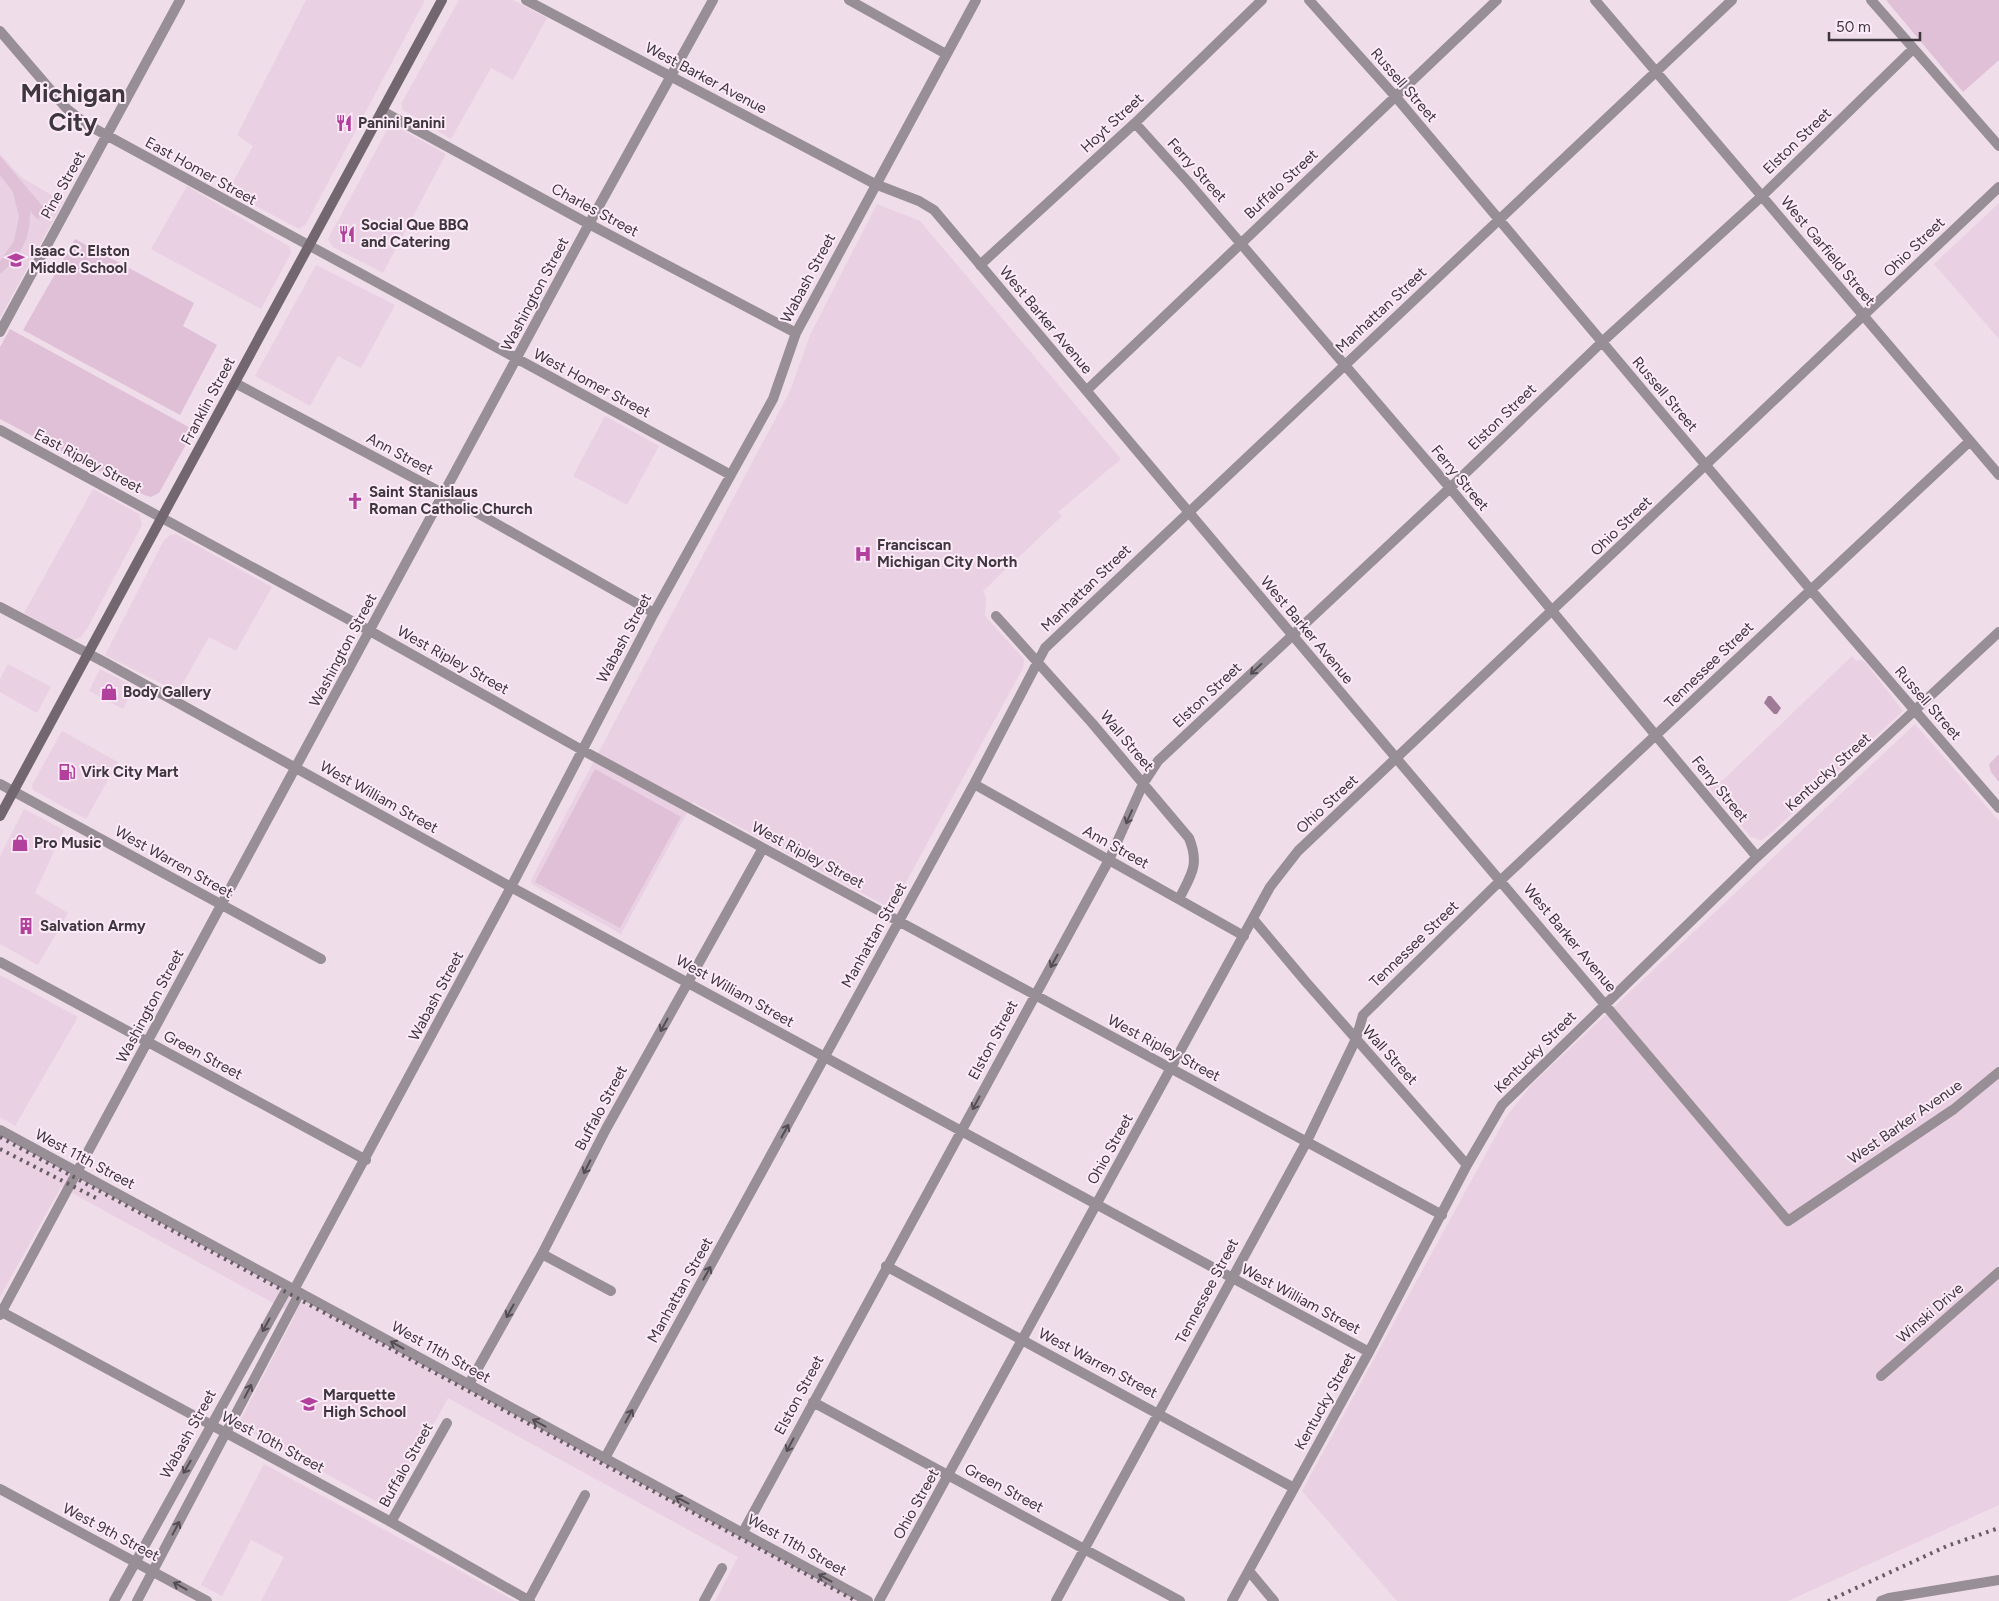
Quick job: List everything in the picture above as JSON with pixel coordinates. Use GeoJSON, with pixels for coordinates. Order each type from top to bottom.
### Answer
{"type":"FeatureCollection","features":[{"type":"Feature","properties":{"kind":"main road","name":"Franklin Street"},"geometry":{"type":"LineString","coordinates":[[0,816],[442,0]]}},
{"type":"Feature","properties":{"kind":"street","name":"Pine Street"},"geometry":{"type":"LineString","coordinates":[[0,332],[180,0]]}},
{"type":"Feature","properties":{"kind":"street","name":"West Barker Avenue"},"geometry":{"type":"LineString","coordinates":[[526,0],[875,184],[920,201],[934,210],[1189,511],[1291,635],[1501,880],[1788,1221],[1954,1109],[1999,1072]]}},
{"type":"Feature","properties":{"kind":"street","name":"Washington Street"},"geometry":{"type":"LineString","coordinates":[[1,1313],[518,360],[589,224],[714,0]]}},
{"type":"Feature","properties":{"kind":"street"},"geometry":{"type":"LineString","coordinates":[[849,0],[946,54]]}},
{"type":"Feature","properties":{"kind":"street","name":"Wabash Street"},"geometry":{"type":"LineString","coordinates":[[114,1601],[286,1292],[295,1288],[366,1160],[654,613],[729,474],[773,399],[796,333],[976,0]]}},
{"type":"Feature","properties":{"kind":"street","name":"Hoyt Street"},"geometry":{"type":"LineString","coordinates":[[980,265],[1135,123],[1262,0]]}},
{"type":"Feature","properties":{"kind":"street","name":"Russell Street"},"geometry":{"type":"LineString","coordinates":[[1309,0],[1395,96],[1810,589],[1999,808]]}},
{"type":"Feature","properties":{"kind":"street","name":"Buffalo Street"},"geometry":{"type":"LineString","coordinates":[[1087,390],[1240,242],[1497,0]]}},
{"type":"Feature","properties":{"kind":"street","name":"West Garfield Street"},"geometry":{"type":"LineString","coordinates":[[1595,0],[1999,475]]}},
{"type":"Feature","properties":{"kind":"street","name":"Manhattan Street"},"geometry":{"type":"LineString","coordinates":[[605,1458],[974,784],[1045,648],[1344,365],[1500,221],[1655,71],[1732,0]]}},
{"type":"Feature","properties":{"kind":"street"},"geometry":{"type":"LineString","coordinates":[[1871,0],[1999,146]]}},
{"type":"Feature","properties":{"kind":"street","name":"East Homer Street"},"geometry":{"type":"LineString","coordinates":[[0,31],[67,109],[86,124],[309,246]]}},
{"type":"Feature","properties":{"kind":"street","name":"Elston Street"},"geometry":{"type":"LineString","coordinates":[[743,1532],[886,1266],[1109,860],[1143,784],[1158,761],[1450,488],[1602,342],[1762,196],[1914,49]]}},
{"type":"Feature","properties":{"kind":"street","name":"Charles Street"},"geometry":{"type":"LineString","coordinates":[[382,111],[589,224],[796,333]]}},
{"type":"Feature","properties":{"kind":"street","name":"Ferry Street"},"geometry":{"type":"LineString","coordinates":[[1135,123],[1240,242],[1450,488],[1757,857]]}},
{"type":"Feature","properties":{"kind":"street","name":"Ohio Street"},"geometry":{"type":"LineString","coordinates":[[879,1601],[1270,886],[1298,851],[1553,612],[1999,186]]}},
{"type":"Feature","properties":{"kind":"street","name":"West Homer Street"},"geometry":{"type":"LineString","coordinates":[[309,246],[729,474]]}},
{"type":"Feature","properties":{"kind":"street","name":"Ann Street"},"geometry":{"type":"LineString","coordinates":[[234,383],[444,494],[654,613]]}},
{"type":"Feature","properties":{"kind":"street","name":"East Ripley Street"},"geometry":{"type":"LineString","coordinates":[[0,430],[162,517]]}},
{"type":"Feature","properties":{"kind":"street","name":"Tennessee Street"},"geometry":{"type":"LineString","coordinates":[[1056,1601],[1230,1278],[1306,1143],[1356,1039],[1362,1015],[1501,880],[1970,441]]}},
{"type":"Feature","properties":{"kind":"street","name":"West Ripley Street"},"geometry":{"type":"LineString","coordinates":[[162,517],[582,750],[1442,1215]]}},
{"type":"Feature","properties":{"kind":"street","name":"West William Street"},"geometry":{"type":"LineString","coordinates":[[0,607],[88,653],[511,887],[961,1132],[1369,1352]]}},
{"type":"Feature","properties":{"kind":"street","name":"Wall Street"},"geometry":{"type":"LineString","coordinates":[[996,616],[1189,838],[1194,850],[1195,866],[1179,899]]}},
{"type":"Feature","properties":{"kind":"street","name":"Kentucky Street"},"geometry":{"type":"LineString","coordinates":[[1232,1601],[1369,1352],[1467,1164],[1502,1105],[1757,857],[1916,712],[1999,632]]}},
{"type":"Feature","properties":{"kind":"street","name":"West Warren Street"},"geometry":{"type":"LineString","coordinates":[[0,784],[321,958]]}},
{"type":"Feature","properties":{"kind":"street","name":"Ann Street"},"geometry":{"type":"LineString","coordinates":[[974,784],[1244,936]]}},
{"type":"Feature","properties":{"kind":"street","name":"Buffalo Street"},"geometry":{"type":"LineString","coordinates":[[469,1384],[542,1254],[606,1129],[763,848]]}},
{"type":"Feature","properties":{"kind":"street","name":"Wall Street"},"geometry":{"type":"LineString","coordinates":[[1253,918],[1356,1039],[1467,1164]]}},
{"type":"Feature","properties":{"kind":"street","name":"Green Street"},"geometry":{"type":"LineString","coordinates":[[0,962],[366,1160]]}},
{"type":"Feature","properties":{"kind":"street","name":"West 11th Street"},"geometry":{"type":"LineString","coordinates":[[0,1130],[295,1288],[868,1601]]}},
{"type":"Feature","properties":{"kind":"street"},"geometry":{"type":"LineString","coordinates":[[542,1254],[611,1291]]}},
{"type":"Feature","properties":{"kind":"street","name":"West Warren Street"},"geometry":{"type":"LineString","coordinates":[[886,1266],[1294,1488]]}},
{"type":"Feature","properties":{"kind":"street","name":"Winski Drive"},"geometry":{"type":"LineString","coordinates":[[1881,1376],[1999,1272]]}},
{"type":"Feature","properties":{"kind":"street","name":"Wabash Street"},"geometry":{"type":"LineString","coordinates":[[137,1601],[297,1298],[295,1288]]}},
{"type":"Feature","properties":{"kind":"street","name":"West 10th Street"},"geometry":{"type":"LineString","coordinates":[[1,1313],[391,1522],[529,1601]]}},
{"type":"Feature","properties":{"kind":"street","name":"Green Street"},"geometry":{"type":"LineString","coordinates":[[813,1402],[1180,1601]]}},
{"type":"Feature","properties":{"kind":"street","name":"Buffalo Street"},"geometry":{"type":"LineString","coordinates":[[391,1522],[447,1423]]}},
{"type":"Feature","properties":{"kind":"street","name":"West 9th Street"},"geometry":{"type":"LineString","coordinates":[[0,1489],[207,1601]]}},
{"type":"Feature","properties":{"kind":"street"},"geometry":{"type":"LineString","coordinates":[[529,1601],[585,1495]]}},
{"type":"Feature","properties":{"kind":"street"},"geometry":{"type":"LineString","coordinates":[[704,1601],[722,1568]]}},
{"type":"Feature","properties":{"kind":"street"},"geometry":{"type":"LineString","coordinates":[[1249,1571],[1274,1601]]}},
{"type":"Feature","properties":{"kind":"street"},"geometry":{"type":"LineString","coordinates":[[1882,1601],[1889,1598],[1999,1580]]}},
{"type":"Feature","properties":{"kind":"shaded area"},"geometry":{"type":"Polygon","coordinates":[[[306,0],[425,0],[306,224],[299,229],[228,191],[253,146],[237,135],[306,0]]]}},
{"type":"Feature","properties":{"kind":"shaded area"},"geometry":{"type":"Polygon","coordinates":[[[459,0],[513,0],[547,18],[513,80],[491,68],[451,139],[403,110],[401,104],[459,0]]]}},
{"type":"Feature","properties":{"kind":"shaded area"},"geometry":{"type":"Polygon","coordinates":[[[1886,0],[1999,0],[1999,60],[1963,92],[1886,0]]]}},
{"type":"Feature","properties":{"kind":"shaded area"},"geometry":{"type":"Polygon","coordinates":[[[395,126],[446,154],[383,273],[333,247],[328,239],[387,130],[395,126]]]}},
{"type":"Feature","properties":{"kind":"shaded area","name":"Isaac C. Elston Middle School"},"geometry":{"type":"Polygon","coordinates":[[[0,154],[21,177],[63,202],[0,318],[0,154]]]}},
{"type":"Feature","properties":{"kind":"shaded area"},"geometry":{"type":"Polygon","coordinates":[[[0,156],[45,209],[38,220],[30,211],[29,230],[23,246],[19,254],[0,274],[0,261],[14,241],[19,217],[13,192],[0,175],[0,156]]]}},
{"type":"Feature","properties":{"kind":"shaded area"},"geometry":{"type":"Polygon","coordinates":[[[187,186],[290,247],[291,253],[261,309],[151,249],[187,186]]]}},
{"type":"Feature","properties":{"kind":"shaded area"},"geometry":{"type":"Polygon","coordinates":[[[1999,203],[1999,339],[1934,264],[1999,203]]]}},
{"type":"Feature","properties":{"kind":"shaded area","name":"Franciscan Michigan City North"},"geometry":{"type":"Polygon","coordinates":[[[877,204],[920,221],[1121,459],[1058,512],[1062,516],[983,591],[986,598],[985,616],[1024,659],[1023,668],[894,904],[888,907],[693,802],[621,934],[533,885],[531,882],[532,878],[790,391],[810,335],[877,204]]]}},
{"type":"Feature","properties":{"kind":"shaded area"},"geometry":{"type":"Polygon","coordinates":[[[75,239],[194,303],[183,326],[217,345],[180,415],[23,330],[75,239]]]}},
{"type":"Feature","properties":{"kind":"shaded area"},"geometry":{"type":"Polygon","coordinates":[[[316,265],[395,305],[361,368],[338,356],[310,406],[255,376],[316,265]]]}},
{"type":"Feature","properties":{"kind":"shaded area"},"geometry":{"type":"Polygon","coordinates":[[[10,329],[194,430],[159,493],[151,497],[144,495],[0,419],[0,347],[10,329]]]}},
{"type":"Feature","properties":{"kind":"shaded area"},"geometry":{"type":"Polygon","coordinates":[[[605,416],[659,446],[627,505],[573,476],[605,416]]]}},
{"type":"Feature","properties":{"kind":"shaded area"},"geometry":{"type":"Polygon","coordinates":[[[93,489],[139,514],[142,525],[88,627],[81,637],[72,640],[24,613],[93,489]]]}},
{"type":"Feature","properties":{"kind":"shaded area"},"geometry":{"type":"Polygon","coordinates":[[[176,534],[272,587],[236,651],[209,637],[178,692],[105,655],[164,540],[170,535],[176,534]]]}},
{"type":"Feature","properties":{"kind":"shaded area"},"geometry":{"type":"Polygon","coordinates":[[[1852,656],[1856,661],[1861,660],[1866,663],[1903,711],[1770,834],[1761,840],[1751,837],[1709,788],[1724,779],[1852,656]]]}},
{"type":"Feature","properties":{"kind":"shaded area"},"geometry":{"type":"Polygon","coordinates":[[[8,664],[51,687],[37,713],[0,692],[0,679],[8,664]]]}},
{"type":"Feature","properties":{"kind":"shaded area"},"geometry":{"type":"Polygon","coordinates":[[[100,669],[134,687],[123,709],[89,691],[100,669]]]}},
{"type":"Feature","properties":{"kind":"shaded area"},"geometry":{"type":"Polygon","coordinates":[[[1768,696],[1771,696],[1781,708],[1777,714],[1774,714],[1764,703],[1768,696]]]}},
{"type":"Feature","properties":{"kind":"shaded area"},"geometry":{"type":"Polygon","coordinates":[[[1915,724],[1999,821],[1999,1505],[1788,1601],[1397,1601],[1302,1491],[1506,1117],[1532,1084],[1915,724]]]}},
{"type":"Feature","properties":{"kind":"shaded area"},"geometry":{"type":"Polygon","coordinates":[[[62,731],[118,762],[86,819],[33,790],[32,785],[62,731]]]}},
{"type":"Feature","properties":{"kind":"shaded area"},"geometry":{"type":"Polygon","coordinates":[[[1999,754],[1999,782],[1991,772],[1989,764],[1999,754]]]}},
{"type":"Feature","properties":{"kind":"shaded area"},"geometry":{"type":"Polygon","coordinates":[[[595,769],[681,817],[620,928],[535,882],[595,769]]]}},
{"type":"Feature","properties":{"kind":"shaded area"},"geometry":{"type":"Polygon","coordinates":[[[24,809],[64,830],[35,893],[68,913],[38,965],[0,944],[0,856],[24,809]]]}},
{"type":"Feature","properties":{"kind":"shaded area"},"geometry":{"type":"Polygon","coordinates":[[[0,975],[78,1017],[15,1126],[0,1117],[0,975]]]}},
{"type":"Feature","properties":{"kind":"shaded area"},"geometry":{"type":"Polygon","coordinates":[[[0,1132],[863,1601],[715,1601],[738,1557],[448,1398],[388,1508],[238,1425],[295,1315],[61,1187],[0,1297],[0,1132]]]}},
{"type":"Feature","properties":{"kind":"shaded area"},"geometry":{"type":"Polygon","coordinates":[[[264,1464],[515,1601],[261,1601],[284,1557],[251,1540],[222,1596],[201,1585],[264,1464]]]}},
{"type":"Feature","properties":{"kind":"railway"},"geometry":{"type":"LineString","coordinates":[[0,1137],[856,1601]]}},
{"type":"Feature","properties":{"kind":"railway"},"geometry":{"type":"LineString","coordinates":[[0,1149],[96,1198]]}},
{"type":"Feature","properties":{"kind":"railway"},"geometry":{"type":"LineString","coordinates":[[1828,1601],[1947,1546],[1999,1528]]}},
{"type":"Feature","properties":{"kind":"place","name":"Panini Panini"},"geometry":{"type":"Point","coordinates":[344,123]}},
{"type":"Feature","properties":{"kind":"place","name":"Social Que BBQ and Catering"},"geometry":{"type":"Point","coordinates":[347,234]}},
{"type":"Feature","properties":{"kind":"place","name":"Isaac C. Elston Middle School"},"geometry":{"type":"Point","coordinates":[16,260]}},
{"type":"Feature","properties":{"kind":"place","name":"Saint Stanislaus Roman Catholic Church"},"geometry":{"type":"Point","coordinates":[355,501]}},
{"type":"Feature","properties":{"kind":"place","name":"Franciscan Michigan City North"},"geometry":{"type":"Point","coordinates":[863,554]}},
{"type":"Feature","properties":{"kind":"place","name":"Body Gallery"},"geometry":{"type":"Point","coordinates":[109,692]}},
{"type":"Feature","properties":{"kind":"place","name":"Virk City Mart"},"geometry":{"type":"Point","coordinates":[67,772]}},
{"type":"Feature","properties":{"kind":"place","name":"Pro Music"},"geometry":{"type":"Point","coordinates":[20,843]}},
{"type":"Feature","properties":{"kind":"place","name":"Salvation Army"},"geometry":{"type":"Point","coordinates":[26,926]}},
{"type":"Feature","properties":{"kind":"place","name":"Marquette High School"},"geometry":{"type":"Point","coordinates":[309,1404]}},
{"type":"Feature","properties":{"kind":"district","name":"Michigan City"},"geometry":{"type":"Point","coordinates":[73,108]}}]}
